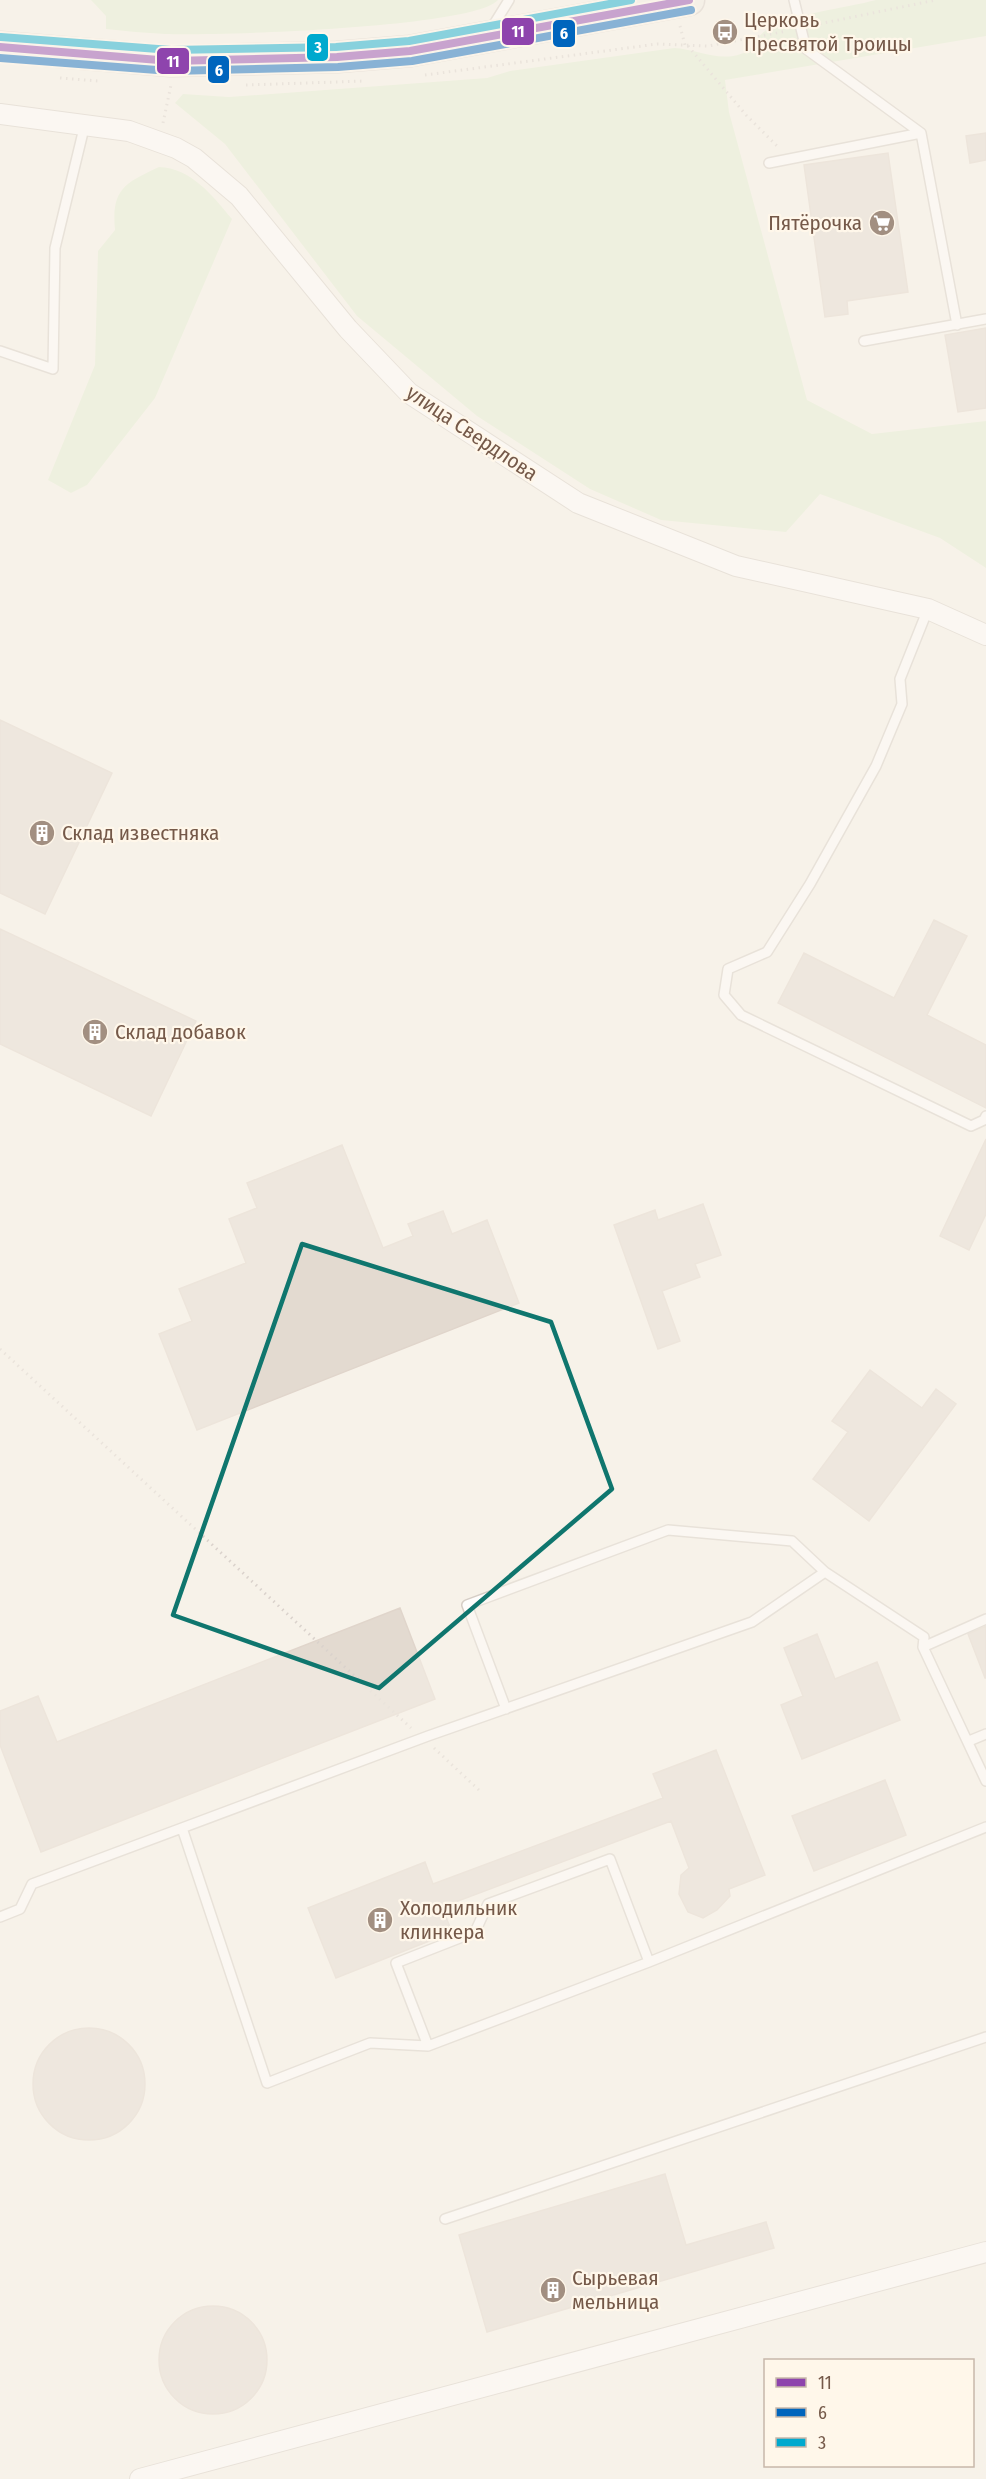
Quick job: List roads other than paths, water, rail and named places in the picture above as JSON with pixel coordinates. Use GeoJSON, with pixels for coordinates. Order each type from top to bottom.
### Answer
{"type":"FeatureCollection","features":[{"type":"Feature","properties":{"kind":"main road"},"geometry":{"type":"LineString","coordinates":[[0,47],[124,58],[222,62],[410,51],[689,0]]}},
{"type":"Feature","properties":{"kind":"street","name":"улица Свердлова"},"geometry":{"type":"LineString","coordinates":[[0,114],[129,131],[194,158],[239,196],[348,329],[408,393],[578,503],[736,566],[928,609],[986,635]]}},
{"type":"Feature","properties":{"kind":"street"},"geometry":{"type":"LineString","coordinates":[[140,2479],[986,2252]]}},
{"type":"Feature","properties":{"kind":"lane"},"geometry":{"type":"LineString","coordinates":[[486,37],[509,0]]}},
{"type":"Feature","properties":{"kind":"lane"},"geometry":{"type":"LineString","coordinates":[[794,0],[806,49],[921,133],[957,325]]}},
{"type":"Feature","properties":{"kind":"lane"},"geometry":{"type":"LineString","coordinates":[[0,351],[53,369],[55,248],[85,124]]}},
{"type":"Feature","properties":{"kind":"lane"},"geometry":{"type":"LineString","coordinates":[[769,163],[921,133]]}},
{"type":"Feature","properties":{"kind":"lane"},"geometry":{"type":"LineString","coordinates":[[864,341],[986,319]]}},
{"type":"Feature","properties":{"kind":"lane"},"geometry":{"type":"LineString","coordinates":[[928,609],[900,679],[903,704],[876,766],[810,884],[767,952],[728,969],[724,995],[741,1015],[971,1126],[984,1120],[986,1116]]}},
{"type":"Feature","properties":{"kind":"lane"},"geometry":{"type":"LineString","coordinates":[[506,1709],[467,1605],[668,1530],[792,1541],[825,1572],[924,1637],[923,1647],[986,1781]]}},
{"type":"Feature","properties":{"kind":"lane"},"geometry":{"type":"LineString","coordinates":[[0,1917],[20,1909],[32,1884],[506,1709],[752,1622],[825,1572]]}},
{"type":"Feature","properties":{"kind":"lane"},"geometry":{"type":"LineString","coordinates":[[923,1647],[986,1619]]}},
{"type":"Feature","properties":{"kind":"lane"},"geometry":{"type":"LineString","coordinates":[[969,1741],[986,1734]]}},
{"type":"Feature","properties":{"kind":"lane"},"geometry":{"type":"LineString","coordinates":[[182,1828],[267,2083],[370,2043],[428,2046],[649,1962],[986,1827]]}},
{"type":"Feature","properties":{"kind":"lane"},"geometry":{"type":"LineString","coordinates":[[428,2046],[396,1962],[475,1932],[488,1904],[610,1859],[649,1962]]}},
{"type":"Feature","properties":{"kind":"lane"},"geometry":{"type":"LineString","coordinates":[[445,2219],[986,2037]]}},
{"type":"Feature","properties":{"kind":"place","name":"Церковь Пресвятой Троицы"},"geometry":{"type":"Point","coordinates":[725,32]}},
{"type":"Feature","properties":{"kind":"place","name":"Пятёрочка"},"geometry":{"type":"Point","coordinates":[882,223]}},
{"type":"Feature","properties":{"kind":"place","name":"Склад известняка"},"geometry":{"type":"Point","coordinates":[42,833]}},
{"type":"Feature","properties":{"kind":"place","name":"Склад добавок"},"geometry":{"type":"Point","coordinates":[95,1032]}},
{"type":"Feature","properties":{"kind":"place","name":"Холодильник клинкера"},"geometry":{"type":"Point","coordinates":[380,1920]}},
{"type":"Feature","properties":{"kind":"place","name":"Сырьевая мельница"},"geometry":{"type":"Point","coordinates":[553,2290]}}]}
